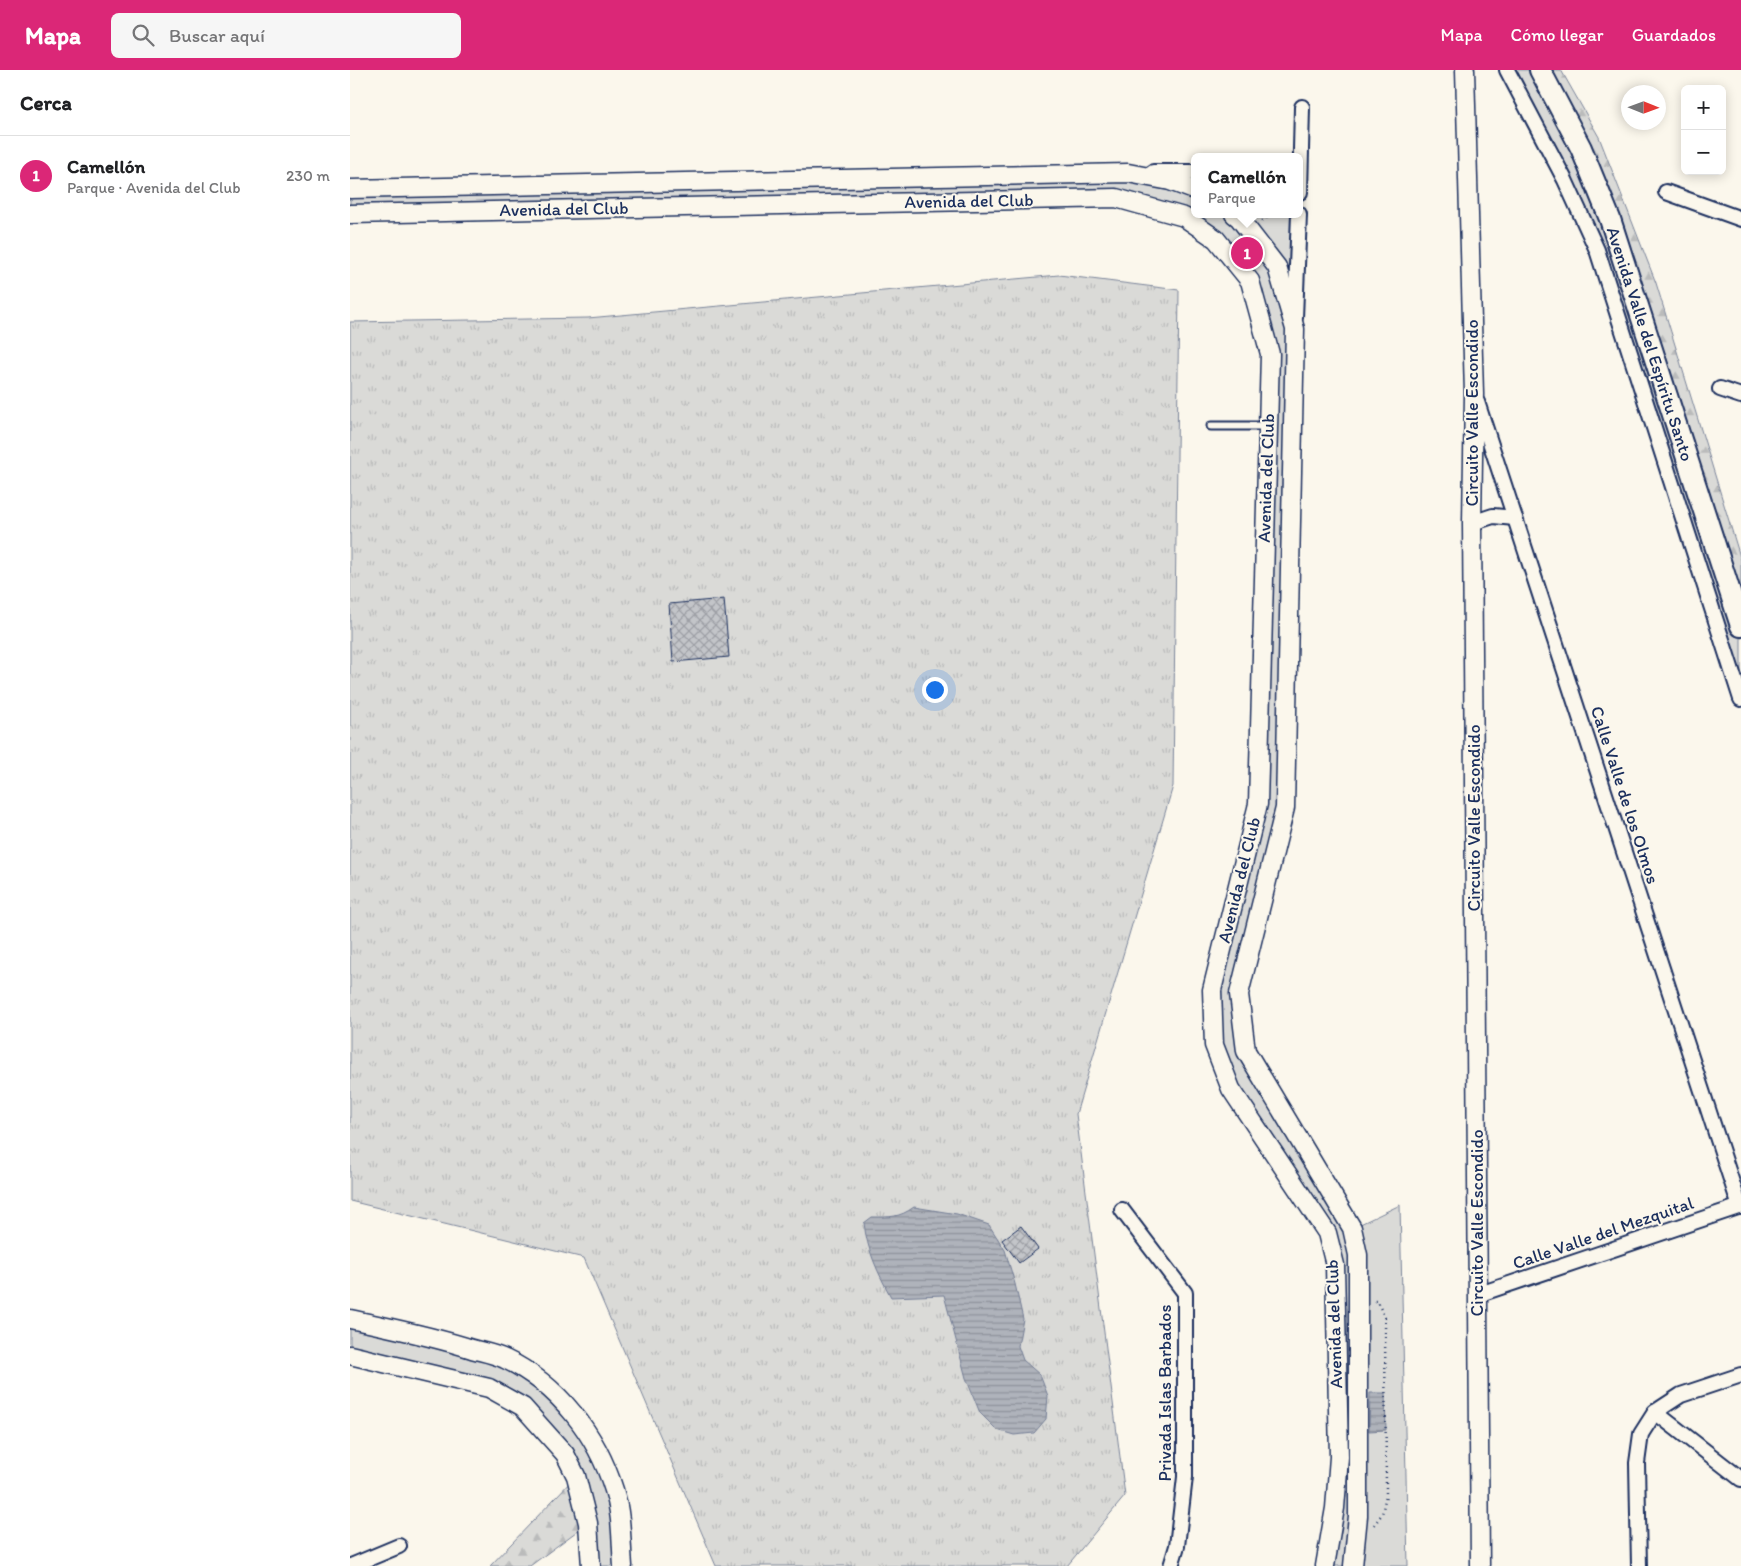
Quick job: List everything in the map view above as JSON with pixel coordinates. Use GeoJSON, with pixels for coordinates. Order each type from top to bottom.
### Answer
{"type":"FeatureCollection","features":[{"type":"Feature","properties":{"kind":"main road","name":"Avenida Valle del Espíritu Santo"},"geometry":{"type":"LineString","coordinates":[[1540,70],[1581,148],[1610,219],[1741,626]]}},
{"type":"Feature","properties":{"kind":"street","name":"Circuito Valle Escondido"},"geometry":{"type":"LineString","coordinates":[[1465,70],[1474,394],[1472,523],[1480,1566]]}},
{"type":"Feature","properties":{"kind":"street"},"geometry":{"type":"LineString","coordinates":[[1507,70],[1565,180],[1597,250],[1741,699]]}},
{"type":"Feature","properties":{"kind":"street"},"geometry":{"type":"LineString","coordinates":[[1301,153],[1302,107]]}},
{"type":"Feature","properties":{"kind":"street","name":"Avenida del Club"},"geometry":{"type":"LineString","coordinates":[[356,189],[1191,172]]}},
{"type":"Feature","properties":{"kind":"street","name":"Avenida del Club"},"geometry":{"type":"LineString","coordinates":[[1128,173],[1170,182],[1191,189]]}},
{"type":"Feature","properties":{"kind":"street"},"geometry":{"type":"LineString","coordinates":[[356,189],[356,214]]}},
{"type":"Feature","properties":{"kind":"street"},"geometry":{"type":"LineString","coordinates":[[1666,192],[1741,219]]}},
{"type":"Feature","properties":{"kind":"street","name":"Avenida del Club"},"geometry":{"type":"LineString","coordinates":[[356,214],[1116,198],[1184,217],[1216,239],[1250,281],[1270,354],[1258,804],[1212,990],[1214,1045],[1231,1089],[1327,1233],[1335,1265],[1339,1457],[1335,1508],[1325,1566]]}},
{"type":"Feature","properties":{"kind":"street","name":"Avenida del Club"},"geometry":{"type":"LineString","coordinates":[[1239,218],[1277,267],[1295,329]]}},
{"type":"Feature","properties":{"kind":"street","name":"Avenida del Club"},"geometry":{"type":"LineString","coordinates":[[1299,218],[1285,808],[1239,994],[1246,1051],[1352,1228],[1358,1255],[1358,1516],[1354,1566]]}},
{"type":"Feature","properties":{"kind":"street"},"geometry":{"type":"LineString","coordinates":[[1270,354],[1295,354]]}},
{"type":"Feature","properties":{"kind":"street"},"geometry":{"type":"LineString","coordinates":[[1720,389],[1741,396]]}},
{"type":"Feature","properties":{"kind":"street","name":"Calle Valle de los Olmos"},"geometry":{"type":"LineString","coordinates":[[1474,394],[1740,1207]]}},
{"type":"Feature","properties":{"kind":"street"},"geometry":{"type":"LineString","coordinates":[[1472,523],[1493,516],[1514,518]]}},
{"type":"Feature","properties":{"kind":"street","name":"Calle Valle del Mezquital"},"geometry":{"type":"LineString","coordinates":[[1477,1295],[1740,1207]]}},
{"type":"Feature","properties":{"kind":"street","name":"Privada Islas Barbados"},"geometry":{"type":"LineString","coordinates":[[1122,1210],[1185,1293],[1185,1477],[1177,1546],[1172,1566]]}},
{"type":"Feature","properties":{"kind":"street"},"geometry":{"type":"LineString","coordinates":[[1336,1293],[1357,1296]]}},
{"type":"Feature","properties":{"kind":"street"},"geometry":{"type":"LineString","coordinates":[[350,1319],[449,1341],[505,1359],[533,1376],[560,1398],[585,1428],[603,1462],[614,1491],[620,1520],[623,1566]]}},
{"type":"Feature","properties":{"kind":"street"},"geometry":{"type":"LineString","coordinates":[[350,1355],[489,1388],[523,1408],[565,1454],[576,1476],[588,1523],[591,1566]]}},
{"type":"Feature","properties":{"kind":"street"},"geometry":{"type":"LineString","coordinates":[[1639,1566],[1637,1463],[1641,1434],[1655,1412],[1681,1395],[1741,1375]]}},
{"type":"Feature","properties":{"kind":"street"},"geometry":{"type":"LineString","coordinates":[[1655,1412],[1741,1479]]}},
{"type":"Feature","properties":{"kind":"street"},"geometry":{"type":"LineString","coordinates":[[351,1566],[399,1546]]}},
{"type":"Feature","properties":{"kind":"lane"},"geometry":{"type":"LineString","coordinates":[[1211,426],[1268,426]]}},
{"type":"Feature","properties":{"kind":"path"},"geometry":{"type":"LineString","coordinates":[[1357,1296],[1376,1301],[1385,1318],[1386,1495],[1382,1514],[1370,1531],[1357,1530]]}},
{"type":"Feature","properties":{"kind":"green space"},"geometry":{"type":"Polygon","coordinates":[[[1507,70],[1540,70],[1581,148],[1741,626],[1741,699],[1597,250],[1507,70]]]}},
{"type":"Feature","properties":{"kind":"green space"},"geometry":{"type":"Polygon","coordinates":[[[1540,70],[1561,70],[1599,137],[1656,283],[1741,560],[1741,626],[1540,70]]]}},
{"type":"Feature","properties":{"kind":"green space"},"geometry":{"type":"Polygon","coordinates":[[[1191,172],[1191,218],[1299,218],[1285,808],[1239,994],[1246,1051],[1352,1228],[1400,1205],[1408,1566],[1325,1566],[1335,1508],[1327,1233],[1231,1089],[1212,990],[1258,804],[1270,354],[1250,281],[1216,239],[1116,198],[350,214],[350,189],[1191,172]]]}},
{"type":"Feature","properties":{"kind":"green space"},"geometry":{"type":"Polygon","coordinates":[[[1059,275],[1179,290],[1173,786],[1076,1114],[1125,1496],[1067,1566],[716,1566],[584,1258],[350,1201],[350,322],[588,318],[1059,275]]]}},
{"type":"Feature","properties":{"kind":"green space"},"geometry":{"type":"Polygon","coordinates":[[[350,1319],[533,1376],[603,1462],[623,1566],[591,1566],[565,1454],[489,1388],[350,1355],[350,1319]]]}},
{"type":"Feature","properties":{"kind":"green space"},"geometry":{"type":"Polygon","coordinates":[[[576,1476],[588,1523],[530,1566],[490,1566],[576,1476]]]}},
{"type":"Feature","properties":{"kind":"shaded area"},"geometry":{"type":"Polygon","coordinates":[[[914,1207],[957,1214],[989,1225],[1005,1250],[1023,1319],[1018,1346],[1023,1360],[1040,1375],[1048,1396],[1046,1419],[1034,1433],[1014,1435],[997,1430],[980,1413],[966,1378],[944,1295],[891,1297],[886,1288],[870,1252],[864,1223],[872,1217],[899,1215],[914,1207]]]}},
{"type":"Feature","properties":{"kind":"shaded area"},"geometry":{"type":"Polygon","coordinates":[[[1370,1393],[1385,1393],[1386,1430],[1369,1431],[1370,1393]]]}},
{"type":"Feature","properties":{"kind":"building"},"geometry":{"type":"Polygon","coordinates":[[[724,599],[729,657],[673,662],[669,604],[724,599]]]}},
{"type":"Feature","properties":{"kind":"building"},"geometry":{"type":"Polygon","coordinates":[[[1021,1226],[1038,1249],[1019,1263],[1002,1240],[1021,1226]]]}},
{"type":"Feature","properties":{"kind":"place","name":"Camellón"},"geometry":{"type":"Point","coordinates":[1247,253]}}]}
